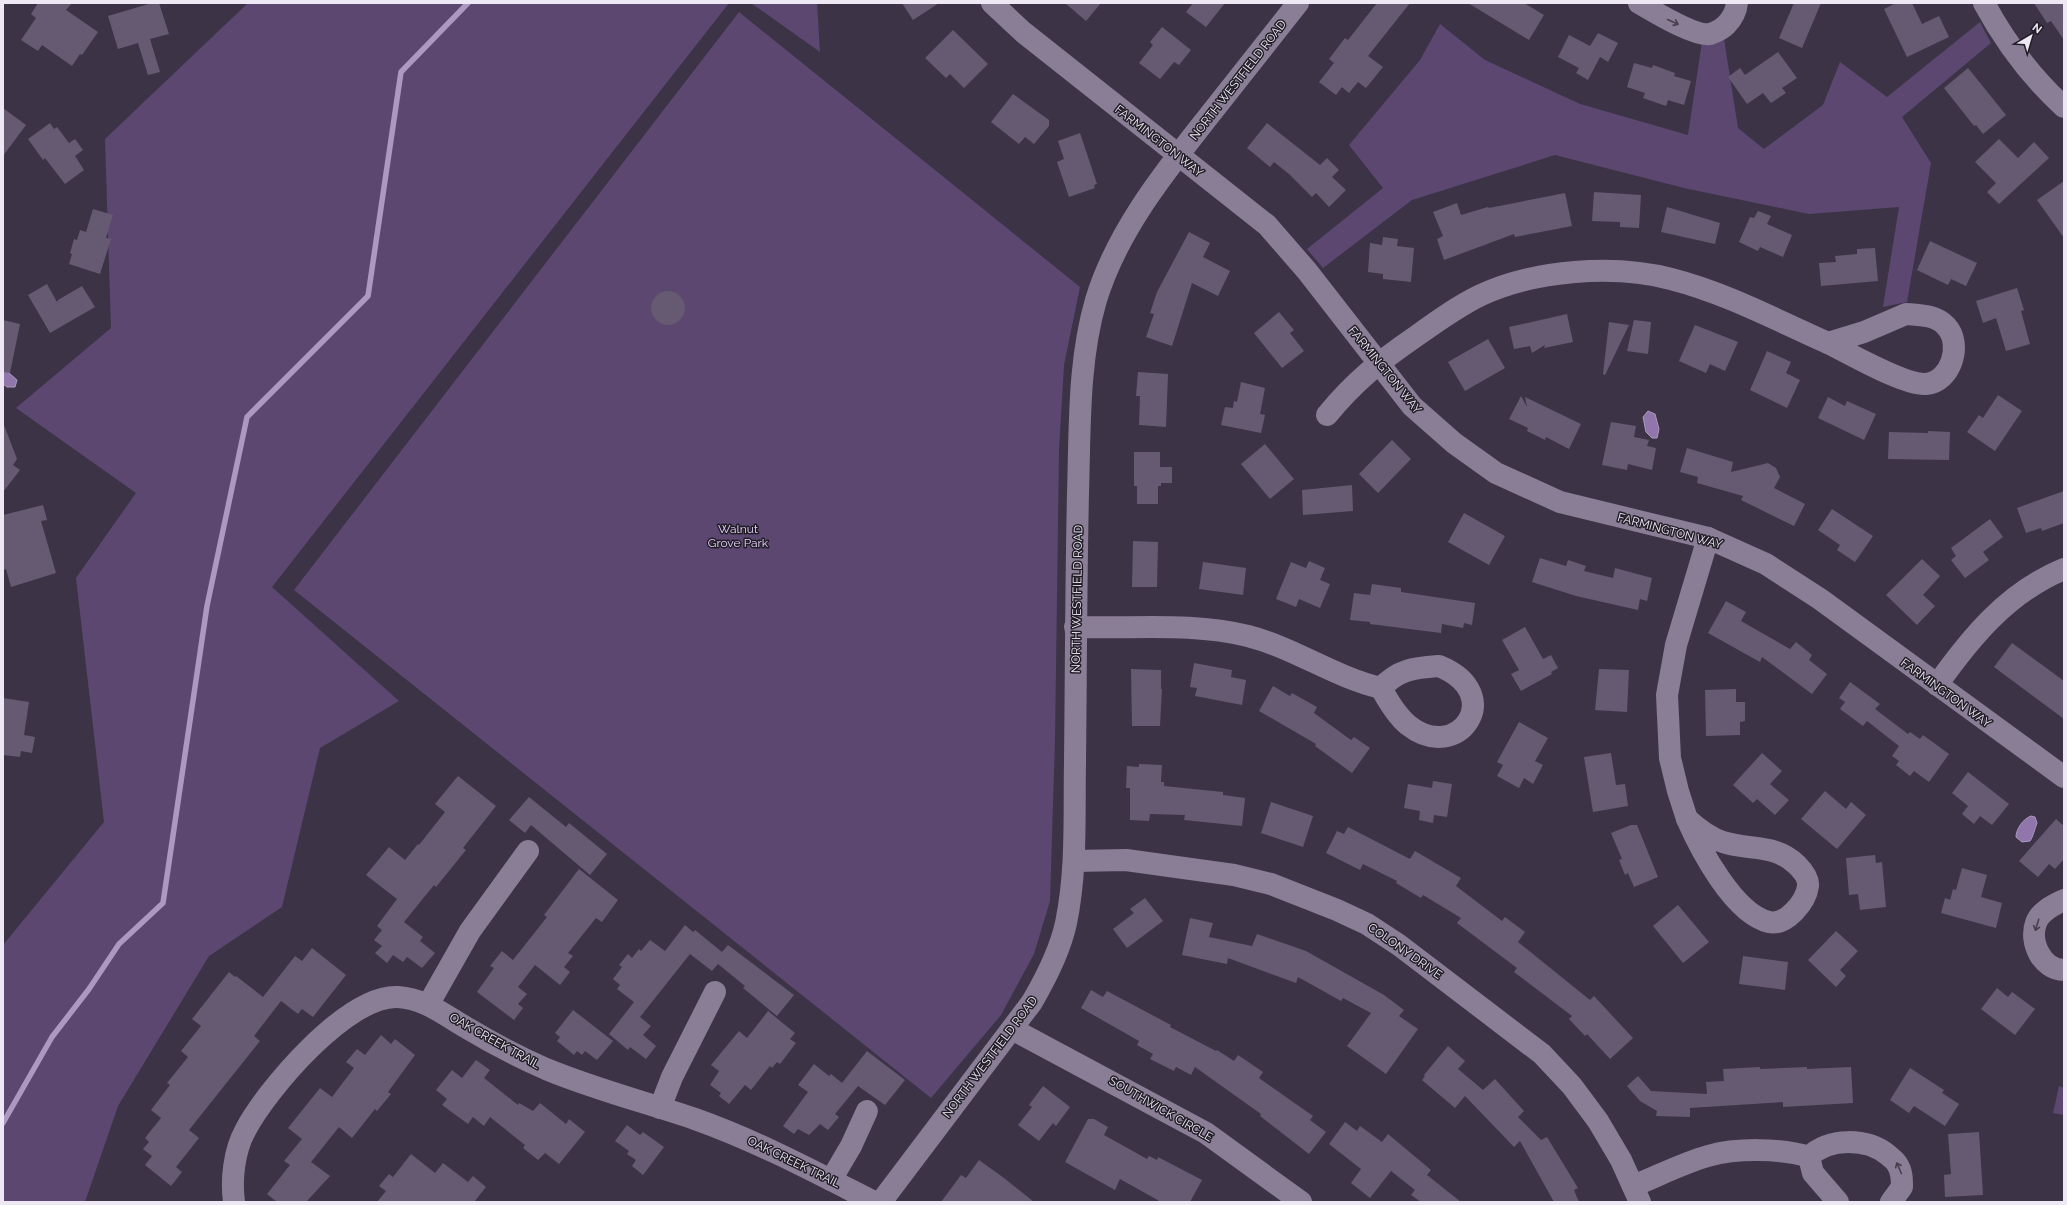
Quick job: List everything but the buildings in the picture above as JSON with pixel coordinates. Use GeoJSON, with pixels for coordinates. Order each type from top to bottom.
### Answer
{"type":"FeatureCollection","features":[{"type":"Feature","properties":{"kind":"street","name":"FARMINGTON WAY"},"geometry":{"type":"LineString","coordinates":[[992,3],[1023,32],[1267,225],[1307,271],[1412,406],[1433,426],[1496,473],[1560,502],[1708,538],[1746,554],[1783,574],[2064,777]]}},
{"type":"Feature","properties":{"kind":"street","name":"NORTH WESTFIELD ROAD"},"geometry":{"type":"LineString","coordinates":[[881,1202],[1012,1029],[1041,985],[1057,950],[1066,925],[1074,861],[1075,627],[1079,453],[1083,368],[1095,303],[1107,267],[1125,234],[1162,176],[1298,3]]}},
{"type":"Feature","properties":{"kind":"street"},"geometry":{"type":"LineString","coordinates":[[1639,3],[1663,17],[1700,33],[1710,34],[1721,29],[1730,21],[1736,11],[1737,3]]}},
{"type":"Feature","properties":{"kind":"street"},"geometry":{"type":"LineString","coordinates":[[1984,3],[2012,50],[2044,88],[2064,107]]}},
{"type":"Feature","properties":{"kind":"street"},"geometry":{"type":"LineString","coordinates":[[1327,415],[1356,383],[1378,362],[1444,317],[1482,295],[1527,280],[1576,272],[1612,270],[1642,273],[1679,281],[1739,302],[1913,383],[1926,384],[1941,378],[1950,367],[1954,355],[1952,338],[1946,326],[1936,319],[1922,315],[1906,314],[1864,332],[1828,343]]}},
{"type":"Feature","properties":{"kind":"street"},"geometry":{"type":"LineString","coordinates":[[1687,819],[1710,837],[1737,846],[1770,849],[1797,865],[1806,877],[1808,886],[1795,911],[1786,919],[1770,922],[1758,918],[1747,910],[1730,891],[1709,864],[1687,819],[1670,758],[1667,695],[1676,644],[1708,538]]}},
{"type":"Feature","properties":{"kind":"street"},"geometry":{"type":"LineString","coordinates":[[1937,685],[1956,657],[1990,619],[2008,602],[2034,584],[2064,569]]}},
{"type":"Feature","properties":{"kind":"street"},"geometry":{"type":"LineString","coordinates":[[1075,627],[1220,630],[1249,636],[1288,649],[1359,682],[1381,688]]}},
{"type":"Feature","properties":{"kind":"street"},"geometry":{"type":"LineString","coordinates":[[428,1005],[470,931],[528,851]]}},
{"type":"Feature","properties":{"kind":"street","name":"COLONY DRIVE"},"geometry":{"type":"LineString","coordinates":[[1074,861],[1126,860],[1234,875],[1271,884],[1337,910],[1366,924],[1399,945],[1542,1054],[1572,1086],[1598,1121],[1621,1160],[1637,1194]]}},
{"type":"Feature","properties":{"kind":"street"},"geometry":{"type":"LineString","coordinates":[[2064,900],[2050,907],[2041,915],[2036,923],[2034,938],[2036,950],[2042,958],[2051,966],[2064,970]]}},
{"type":"Feature","properties":{"kind":"street"},"geometry":{"type":"LineString","coordinates":[[660,1108],[672,1077],[715,992]]}},
{"type":"Feature","properties":{"kind":"street","name":"OAK CREEK TRAIL"},"geometry":{"type":"LineString","coordinates":[[234,1202],[234,1166],[244,1132],[265,1101],[306,1051],[334,1025],[361,1008],[384,998],[398,997],[438,1009],[466,1028],[545,1069],[660,1108],[756,1143],[874,1202]]}},
{"type":"Feature","properties":{"kind":"street","name":"SOUTHWICK CIRCLE"},"geometry":{"type":"LineString","coordinates":[[1012,1029],[1206,1134],[1301,1202]]}},
{"type":"Feature","properties":{"kind":"street"},"geometry":{"type":"LineString","coordinates":[[831,1180],[851,1146],[867,1112]]}},
{"type":"Feature","properties":{"kind":"street"},"geometry":{"type":"LineString","coordinates":[[1809,1157],[1815,1152],[1833,1145],[1854,1142],[1866,1143],[1880,1149],[1897,1162],[1902,1173],[1902,1187],[1890,1202]]}},
{"type":"Feature","properties":{"kind":"street"},"geometry":{"type":"LineString","coordinates":[[1637,1194],[1707,1156],[1724,1152],[1786,1151],[1809,1157]]}},
{"type":"Feature","properties":{"kind":"street"},"geometry":{"type":"LineString","coordinates":[[1809,1157],[1813,1173],[1838,1202]]}},
{"type":"Feature","properties":{"kind":"green space"},"geometry":{"type":"Polygon","coordinates":[[[248,3],[729,3],[272,587],[399,701],[320,748],[282,907],[209,956],[118,1106],[85,1202],[3,1202],[3,945],[104,822],[76,578],[136,493],[16,408],[111,328],[105,139],[248,3]]]}},
{"type":"Feature","properties":{"kind":"green space"},"geometry":{"type":"Polygon","coordinates":[[[751,3],[817,3],[820,52],[751,3]]]}},
{"type":"Feature","properties":{"kind":"green space","name":"Walnut Grove Park"},"geometry":{"type":"Polygon","coordinates":[[[739,12],[1080,287],[1064,365],[1059,450],[1055,739],[1050,901],[1034,954],[1001,1015],[931,1098],[294,590],[739,12]]]}},
{"type":"Feature","properties":{"kind":"green space"},"geometry":{"type":"Polygon","coordinates":[[[1980,22],[1991,43],[1902,117],[1931,163],[1907,302],[1883,307],[1899,207],[1809,214],[1684,188],[1555,155],[1412,200],[1323,268],[1307,249],[1383,188],[1349,145],[1420,60],[1440,24],[1485,60],[1580,104],[1688,135],[1702,42],[1724,39],[1738,128],[1764,149],[1823,105],[1840,62],[1887,97],[1980,22]]]}},
{"type":"Feature","properties":{"kind":"green space"},"geometry":{"type":"Polygon","coordinates":[[[2059,1086],[2064,1088],[2064,1115],[2053,1113],[2059,1086]]]}},
{"type":"Feature","properties":{"kind":"shaded area"},"geometry":{"type":"Polygon","coordinates":[[[3,364],[9,373],[17,380],[15,387],[7,387],[3,384],[3,364]]]}},
{"type":"Feature","properties":{"kind":"shaded area"},"geometry":{"type":"Polygon","coordinates":[[[1648,411],[1655,414],[1659,429],[1657,438],[1652,438],[1646,432],[1643,417],[1648,411]]]}},
{"type":"Feature","properties":{"kind":"shaded area"},"geometry":{"type":"Polygon","coordinates":[[[2031,816],[2035,817],[2037,823],[2034,832],[2030,841],[2022,842],[2016,837],[2017,831],[2023,822],[2031,816]]]}},
{"type":"Feature","properties":{"kind":"waterway"},"geometry":{"type":"LineString","coordinates":[[3,1123],[52,1037],[89,989],[119,944],[163,903],[207,606],[247,417],[368,296],[401,72],[468,3]]}}]}
